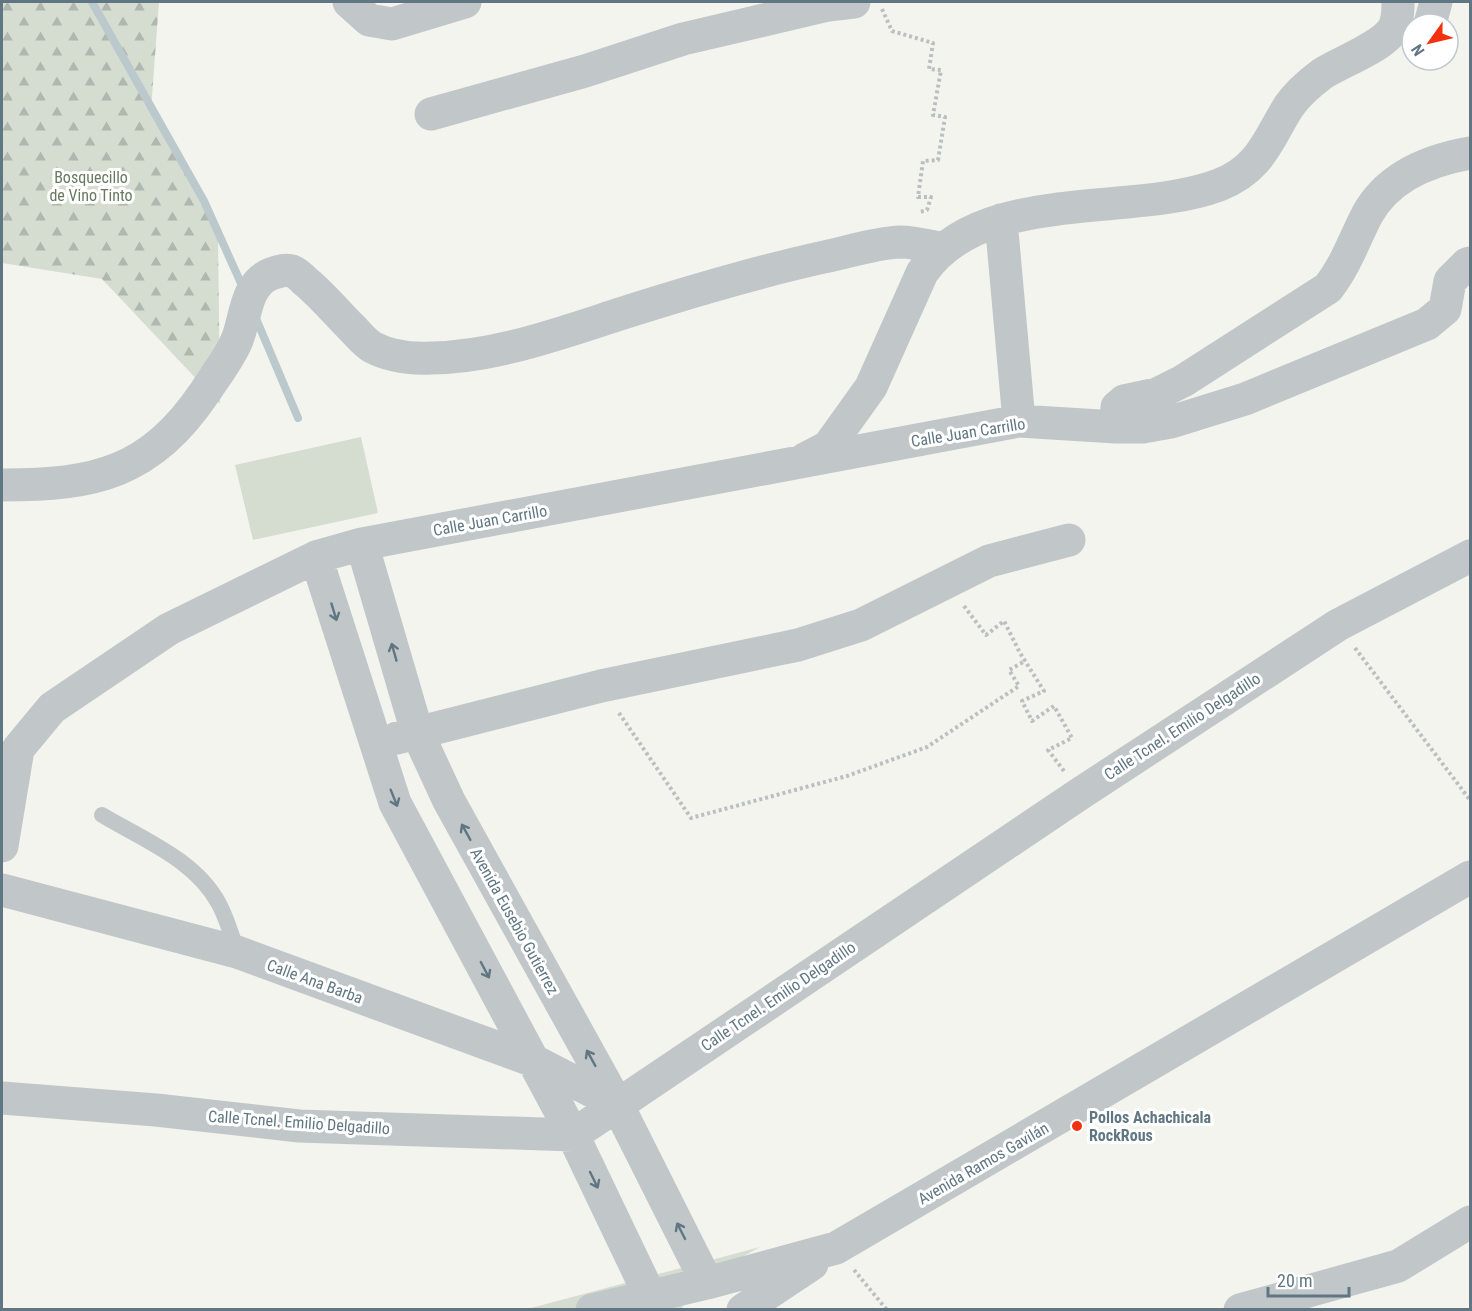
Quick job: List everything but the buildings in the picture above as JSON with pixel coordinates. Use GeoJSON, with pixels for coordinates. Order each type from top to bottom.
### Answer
{"type":"FeatureCollection","features":[{"type":"Feature","properties":{"kind":"street"},"geometry":{"type":"LineString","coordinates":[[349,2],[369,20],[392,24],[465,2]]}},
{"type":"Feature","properties":{"kind":"street"},"geometry":{"type":"LineString","coordinates":[[431,114],[585,71],[683,39],[828,5],[854,2]]}},
{"type":"Feature","properties":{"kind":"street"},"geometry":{"type":"LineString","coordinates":[[795,464],[828,447],[871,387],[922,273],[929,262],[957,238],[1001,220],[1053,209],[1155,199],[1219,185],[1238,175],[1254,162],[1269,144],[1290,104],[1304,88],[1339,63],[1383,41],[1400,20]]}},
{"type":"Feature","properties":{"kind":"street"},"geometry":{"type":"LineString","coordinates":[[1116,427],[1117,407],[1124,401],[1157,394],[1183,381],[1328,288],[1344,266],[1372,208],[1389,188],[1412,171],[1442,158],[1470,153]]}},
{"type":"Feature","properties":{"kind":"street"},"geometry":{"type":"LineString","coordinates":[[1001,220],[1019,421]]}},
{"type":"Feature","properties":{"kind":"street"},"geometry":{"type":"LineString","coordinates":[[2,485],[61,482],[101,475],[122,468],[143,457],[162,443],[200,399],[225,362],[237,340],[248,300],[254,288],[262,279],[280,272],[291,271],[300,277],[369,346],[405,357],[453,358],[503,349],[791,264],[897,242],[923,244],[943,249]]}},
{"type":"Feature","properties":{"kind":"street","name":"Calle Juan Carrillo"},"geometry":{"type":"LineString","coordinates":[[2,846],[18,749],[52,708],[169,629],[316,557],[362,544],[1019,421],[1116,427],[1143,427],[1171,422],[1245,399],[1427,324],[1445,309],[1450,280],[1470,263]]}},
{"type":"Feature","properties":{"kind":"street"},"geometry":{"type":"LineString","coordinates":[[375,745],[417,732],[601,686],[798,645],[861,625],[988,561],[1070,540]]}},
{"type":"Feature","properties":{"kind":"street","name":"Avenida Eusebio Gutierrez"},"geometry":{"type":"LineString","coordinates":[[362,544],[417,732],[449,801],[617,1104],[707,1283]]}},
{"type":"Feature","properties":{"kind":"street","name":"Calle Tcnel. Emilio Delgadillo"},"geometry":{"type":"LineString","coordinates":[[2,1098],[99,1105],[299,1125],[573,1135],[1081,793],[1338,625],[1470,556]]}},
{"type":"Feature","properties":{"kind":"street"},"geometry":{"type":"LineString","coordinates":[[316,557],[395,803],[573,1135],[650,1296]]}},
{"type":"Feature","properties":{"kind":"street","name":"Avenida Ramos Gavilán"},"geometry":{"type":"LineString","coordinates":[[592,1310],[707,1283],[836,1248],[1470,877]]}},
{"type":"Feature","properties":{"kind":"street","name":"Calle Ana Barba"},"geometry":{"type":"LineString","coordinates":[[2,890],[237,952],[534,1061],[617,1104]]}},
{"type":"Feature","properties":{"kind":"street"},"geometry":{"type":"LineString","coordinates":[[1240,1310],[1398,1266],[1470,1222]]}},
{"type":"Feature","properties":{"kind":"street"},"geometry":{"type":"LineString","coordinates":[[743,1310],[836,1248]]}},
{"type":"Feature","properties":{"kind":"lane"},"geometry":{"type":"LineString","coordinates":[[102,815],[192,870],[218,903],[237,952]]}},
{"type":"Feature","properties":{"kind":"path"},"geometry":{"type":"LineString","coordinates":[[879,2],[892,31],[933,43],[929,69],[941,70],[933,115],[945,117],[938,160],[923,161],[918,197],[931,197],[927,210],[898,218],[897,242]]}},
{"type":"Feature","properties":{"kind":"path"},"geometry":{"type":"LineString","coordinates":[[946,582],[986,635],[1004,621],[1044,691],[1022,701],[1032,721],[1054,706],[1072,738],[1048,750],[1081,793]]}},
{"type":"Feature","properties":{"kind":"path"},"geometry":{"type":"LineString","coordinates":[[1338,625],[1470,800]]}},
{"type":"Feature","properties":{"kind":"path"},"geometry":{"type":"LineString","coordinates":[[601,686],[691,818],[847,776],[927,747],[1019,686],[1009,670],[1025,661]]}},
{"type":"Feature","properties":{"kind":"path"},"geometry":{"type":"LineString","coordinates":[[836,1248],[887,1310]]}},
{"type":"Feature","properties":{"kind":"green space","name":"Bosquecillo de Vino Tinto"},"geometry":{"type":"Polygon","coordinates":[[[2,2],[159,2],[151,110],[218,235],[220,404],[102,279],[2,263],[2,2]]]}},
{"type":"Feature","properties":{"kind":"green space"},"geometry":{"type":"Polygon","coordinates":[[[361,437],[378,513],[253,540],[235,465],[361,437]]]}},
{"type":"Feature","properties":{"kind":"green space"},"geometry":{"type":"Polygon","coordinates":[[[760,1247],[701,1280],[681,1309],[446,1310],[531,1308],[760,1247]]]}},
{"type":"Feature","properties":{"kind":"waterway"},"geometry":{"type":"LineString","coordinates":[[92,2],[204,201],[244,290]]}},
{"type":"Feature","properties":{"kind":"waterway"},"geometry":{"type":"LineString","coordinates":[[255,316],[298,418]]}},
{"type":"Feature","properties":{"kind":"place","name":"Pollos Achachicala RockRous"},"geometry":{"type":"Point","coordinates":[1077,1126]}}]}
